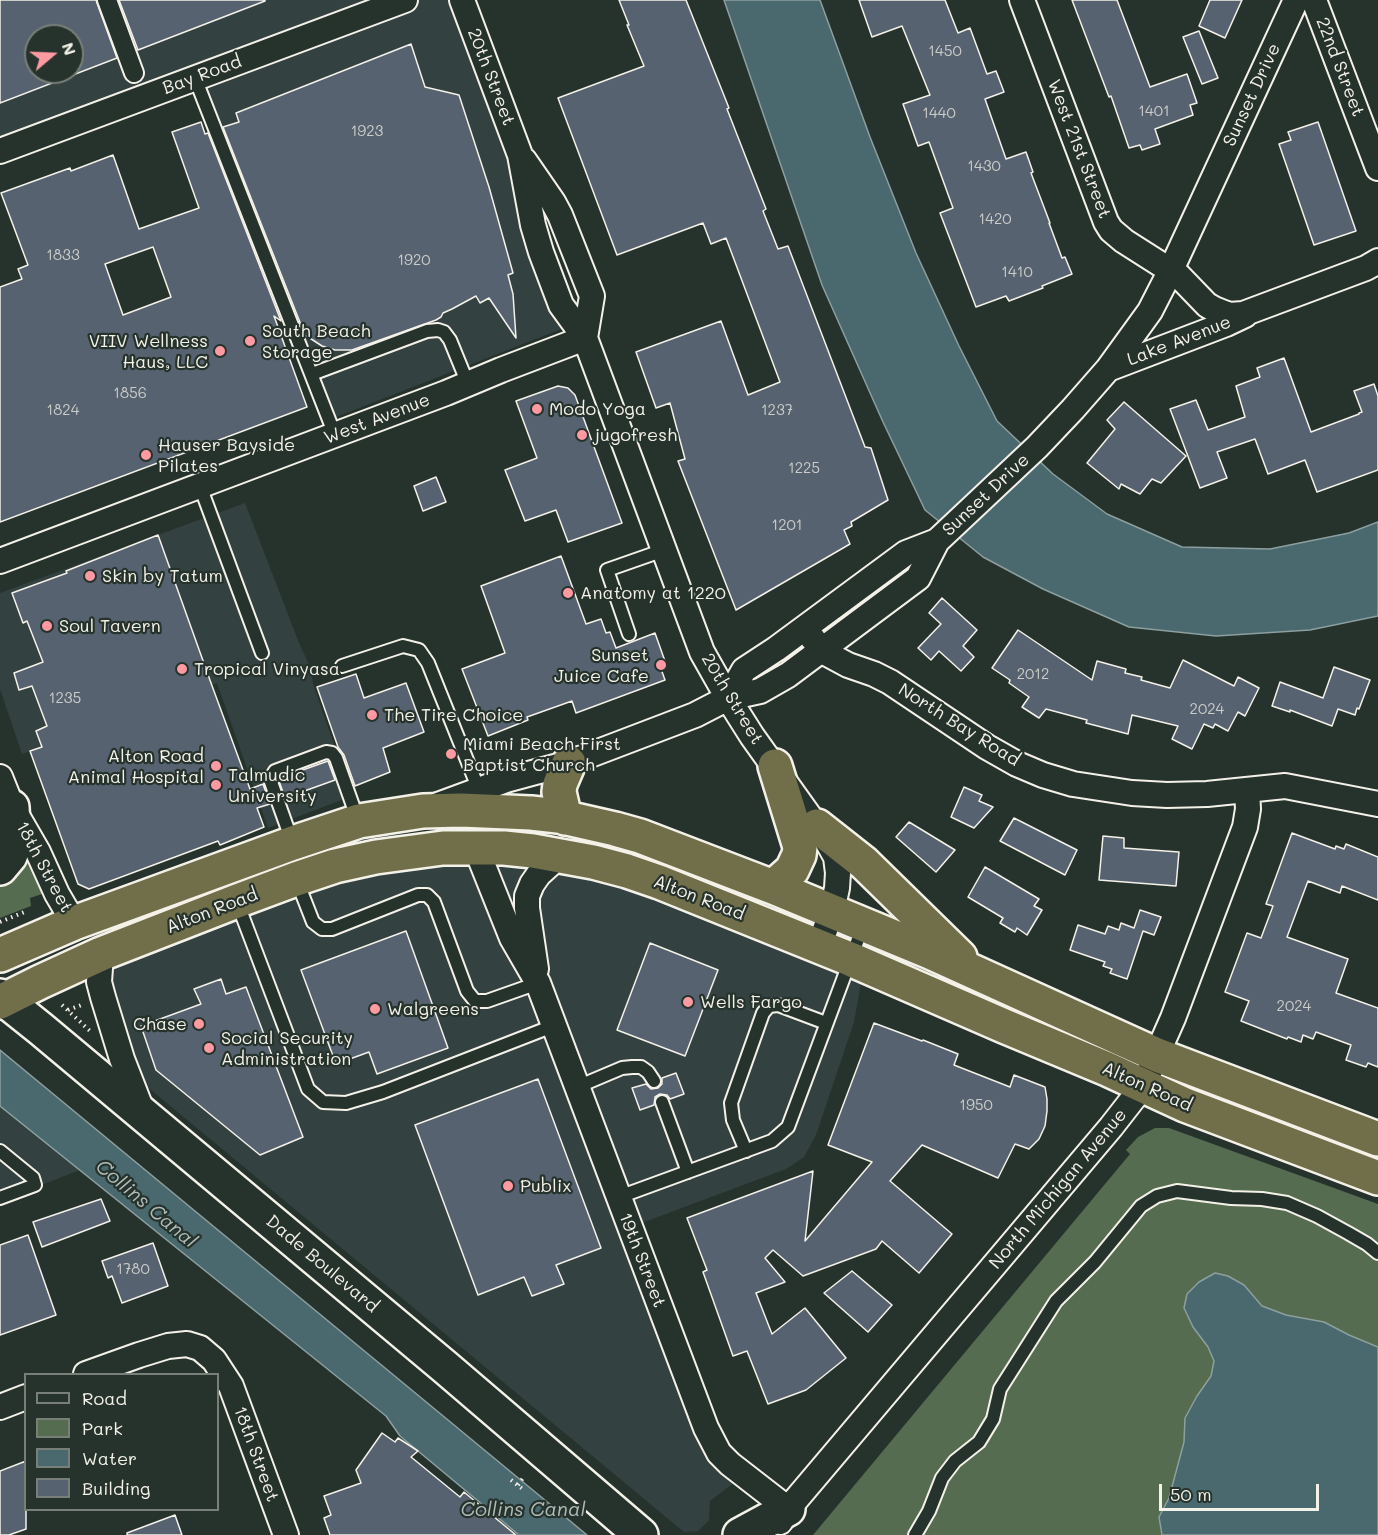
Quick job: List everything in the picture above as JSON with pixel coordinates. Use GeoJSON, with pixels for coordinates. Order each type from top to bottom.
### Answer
{"type":"FeatureCollection","features":[{"type":"Feature","properties":{"kind":"highway"},"geometry":{"type":"LineString","coordinates":[[565,818],[559,792],[569,763]]}},
{"type":"Feature","properties":{"kind":"highway"},"geometry":{"type":"LineString","coordinates":[[773,886],[792,870],[800,847],[775,766]]}},
{"type":"Feature","properties":{"kind":"highway","name":"Alton Road"},"geometry":{"type":"LineString","coordinates":[[0,955],[74,923],[359,821],[423,811],[531,813],[565,818],[640,836],[773,886],[930,952],[1157,1055],[1378,1139]]}},
{"type":"Feature","properties":{"kind":"highway"},"geometry":{"type":"LineString","coordinates":[[818,826],[864,863],[976,973]]}},
{"type":"Feature","properties":{"kind":"highway","name":"Alton Road"},"geometry":{"type":"LineString","coordinates":[[2,999],[101,954],[335,866],[376,857],[443,848],[504,848],[560,855],[648,878],[850,959],[1185,1105],[1378,1178]]}},
{"type":"Feature","properties":{"kind":"main road"},"geometry":{"type":"LineString","coordinates":[[0,868],[10,856],[14,846],[12,807]]}},
{"type":"Feature","properties":{"kind":"main road","name":"Dade Boulevard"},"geometry":{"type":"LineString","coordinates":[[2,999],[144,1115],[641,1535]]}},
{"type":"Feature","properties":{"kind":"main road"},"geometry":{"type":"LineString","coordinates":[[740,1535],[781,1522]]}},
{"type":"Feature","properties":{"kind":"street"},"geometry":{"type":"LineString","coordinates":[[107,0],[134,73]]}},
{"type":"Feature","properties":{"kind":"street","name":"Bay Road"},"geometry":{"type":"LineString","coordinates":[[0,151],[405,0]]}},
{"type":"Feature","properties":{"kind":"street","name":"20th Street"},"geometry":{"type":"LineString","coordinates":[[462,0],[520,155],[532,225],[541,252],[561,305],[585,338],[702,652],[728,698],[832,849],[837,864],[838,881],[832,911],[819,946]]}},
{"type":"Feature","properties":{"kind":"street","name":"West 21st Street"},"geometry":{"type":"LineString","coordinates":[[1022,0],[1106,222],[1111,230],[1124,241],[1171,270]]}},
{"type":"Feature","properties":{"kind":"street","name":"Sunset Drive"},"geometry":{"type":"LineString","coordinates":[[423,811],[506,780],[569,763],[695,715],[728,698],[760,691],[822,651],[918,578],[937,541],[1037,447],[1108,369],[1150,311],[1296,0]]}},
{"type":"Feature","properties":{"kind":"street","name":"22nd Street"},"geometry":{"type":"LineString","coordinates":[[1314,0],[1378,168]]}},
{"type":"Feature","properties":{"kind":"street","name":"20th Street"},"geometry":{"type":"LineString","coordinates":[[520,155],[560,215],[592,296],[585,338]]}},
{"type":"Feature","properties":{"kind":"street","name":"Lake Avenue"},"geometry":{"type":"LineString","coordinates":[[1108,369],[1366,268],[1378,261]]}},
{"type":"Feature","properties":{"kind":"street","name":"Lake Avenue"},"geometry":{"type":"LineString","coordinates":[[1171,270],[1214,309],[1229,315],[1251,312]]}},
{"type":"Feature","properties":{"kind":"street","name":"West Avenue"},"geometry":{"type":"LineString","coordinates":[[0,561],[585,338]]}},
{"type":"Feature","properties":{"kind":"street"},"geometry":{"type":"LineString","coordinates":[[728,698],[744,670],[906,553],[937,541]]}},
{"type":"Feature","properties":{"kind":"street"},"geometry":{"type":"LineString","coordinates":[[876,575],[892,597]]}},
{"type":"Feature","properties":{"kind":"street","name":"North Bay Road"},"geometry":{"type":"LineString","coordinates":[[805,628],[822,651],[848,665],[890,682],[987,747],[1043,775],[1073,784],[1132,793],[1207,794],[1285,786],[1378,804]]}},
{"type":"Feature","properties":{"kind":"street","name":"18th Street"},"geometry":{"type":"LineString","coordinates":[[0,777],[12,807],[74,923]]}},
{"type":"Feature","properties":{"kind":"street","name":"North Michigan Avenue"},"geometry":{"type":"LineString","coordinates":[[781,1522],[1143,1086],[1173,1017],[1245,827],[1248,809],[1247,790]]}},
{"type":"Feature","properties":{"kind":"street","name":"19th Street"},"geometry":{"type":"LineString","coordinates":[[476,848],[512,938],[538,983],[706,1428],[719,1453],[761,1488],[781,1522]]}},
{"type":"Feature","properties":{"kind":"street","name":"19th Street"},"geometry":{"type":"LineString","coordinates":[[538,983],[527,896],[539,874],[560,855]]}},
{"type":"Feature","properties":{"kind":"street"},"geometry":{"type":"LineString","coordinates":[[101,954],[99,982],[103,997],[122,1059],[144,1115]]}},
{"type":"Feature","properties":{"kind":"street","name":"18th Street"},"geometry":{"type":"LineString","coordinates":[[89,1373],[168,1346],[187,1344],[200,1348],[214,1360],[231,1386],[286,1535]]}},
{"type":"Feature","properties":{"kind":"street"},"geometry":{"type":"LineString","coordinates":[[0,1407],[24,1398]]}},
{"type":"Feature","properties":{"kind":"lane"},"geometry":{"type":"LineString","coordinates":[[195,78],[335,435]]}},
{"type":"Feature","properties":{"kind":"lane"},"geometry":{"type":"LineString","coordinates":[[312,374],[427,331],[438,330],[444,332],[450,340],[468,384]]}},
{"type":"Feature","properties":{"kind":"lane"},"geometry":{"type":"LineString","coordinates":[[200,486],[262,653]]}},
{"type":"Feature","properties":{"kind":"lane"},"geometry":{"type":"LineString","coordinates":[[629,634],[607,570],[664,550]]}},
{"type":"Feature","properties":{"kind":"lane"},"geometry":{"type":"LineString","coordinates":[[342,666],[403,646],[419,650],[428,663],[479,790]]}},
{"type":"Feature","properties":{"kind":"lane"},"geometry":{"type":"LineString","coordinates":[[293,843],[271,782],[272,776],[275,771],[326,752],[332,753],[336,758],[359,821]]}},
{"type":"Feature","properties":{"kind":"lane"},"geometry":{"type":"LineString","coordinates":[[296,879],[313,922],[322,929],[333,929],[418,895],[427,896],[434,902],[467,991],[475,1000],[487,1001],[538,983]]}},
{"type":"Feature","properties":{"kind":"lane"},"geometry":{"type":"LineString","coordinates":[[237,901],[308,1089],[323,1102],[346,1103],[383,1092],[553,1026]]}},
{"type":"Feature","properties":{"kind":"lane"},"geometry":{"type":"LineString","coordinates":[[619,1197],[772,1141],[788,1127],[863,925]]}},
{"type":"Feature","properties":{"kind":"lane"},"geometry":{"type":"LineString","coordinates":[[746,1151],[733,1120],[731,1103],[763,1013],[769,1006],[778,1005],[826,1023]]}},
{"type":"Feature","properties":{"kind":"lane"},"geometry":{"type":"LineString","coordinates":[[577,1087],[622,1068],[632,1067],[640,1067],[648,1072],[654,1081]]}},
{"type":"Feature","properties":{"kind":"lane"},"geometry":{"type":"LineString","coordinates":[[662,1102],[688,1172]]}},
{"type":"Feature","properties":{"kind":"lane"},"geometry":{"type":"LineString","coordinates":[[0,1151],[33,1178],[35,1185],[0,1198]]}},
{"type":"Feature","properties":{"kind":"lane"},"geometry":{"type":"LineString","coordinates":[[915,1535],[929,1511],[942,1478],[955,1461],[979,1442],[993,1419],[1000,1389],[1056,1301],[1095,1262],[1141,1206],[1157,1196],[1177,1191],[1231,1198],[1262,1198],[1287,1203],[1348,1233],[1378,1253]]}},
{"type":"Feature","properties":{"kind":"path"},"geometry":{"type":"LineString","coordinates":[[0,922],[28,911]]}},
{"type":"Feature","properties":{"kind":"path"},"geometry":{"type":"LineString","coordinates":[[518,1485],[523,1478]]}},
{"type":"Feature","properties":{"kind":"path"},"geometry":{"type":"LineString","coordinates":[[511,1480],[524,1490]]}},
{"type":"Feature","properties":{"kind":"shaded area"},"geometry":{"type":"Polygon","coordinates":[[[0,0],[452,0],[569,326],[336,417],[312,355],[290,312],[196,70],[0,139],[0,0]]]}},
{"type":"Feature","properties":{"kind":"shaded area"},"geometry":{"type":"Polygon","coordinates":[[[245,503],[311,669],[313,684],[352,796],[268,828],[217,683],[22,754],[0,689],[0,593],[245,503]]]}},
{"type":"Feature","properties":{"kind":"shaded area"},"geometry":{"type":"Polygon","coordinates":[[[499,861],[597,876],[819,961],[861,982],[854,1022],[816,1135],[804,1157],[786,1169],[631,1227],[735,1482],[710,1501],[709,1520],[698,1531],[684,1532],[139,1080],[110,998],[113,972],[128,955],[271,903],[394,862],[499,861]]]}},
{"type":"Feature","properties":{"kind":"shaded area"},"geometry":{"type":"Polygon","coordinates":[[[0,1104],[80,1170],[0,1201],[0,1104]]]}},
{"type":"Feature","properties":{"kind":"green space"},"geometry":{"type":"Polygon","coordinates":[[[28,855],[42,894],[30,898],[31,906],[0,918],[0,880],[28,855]]]}},
{"type":"Feature","properties":{"kind":"green space"},"geometry":{"type":"Polygon","coordinates":[[[1155,1128],[1169,1128],[1378,1204],[1378,1535],[813,1535],[1130,1154],[1126,1150],[1138,1137],[1155,1128]]]}},
{"type":"Feature","properties":{"kind":"water"},"geometry":{"type":"Polygon","coordinates":[[[724,0],[820,0],[870,137],[916,253],[959,346],[997,421],[1053,474],[1107,514],[1182,547],[1270,549],[1349,533],[1378,522],[1378,616],[1310,630],[1216,636],[1129,627],[1043,589],[983,557],[925,510],[822,285],[724,0]]]}},
{"type":"Feature","properties":{"kind":"water","name":"Collins Canal"},"geometry":{"type":"Polygon","coordinates":[[[0,1050],[587,1535],[519,1535],[400,1436],[386,1416],[0,1106],[0,1050]]]}},
{"type":"Feature","properties":{"kind":"water"},"geometry":{"type":"Polygon","coordinates":[[[1215,1273],[1228,1276],[1244,1285],[1262,1306],[1286,1315],[1324,1322],[1378,1347],[1378,1535],[1162,1535],[1159,1517],[1169,1498],[1184,1442],[1185,1418],[1211,1376],[1214,1361],[1184,1308],[1187,1294],[1199,1282],[1215,1273]]]}},
{"type":"Feature","properties":{"kind":"building"},"geometry":{"type":"Polygon","coordinates":[[[0,0],[96,0],[117,58],[84,71],[84,24],[24,24],[24,84],[49,84],[0,103],[0,0]]]}},
{"type":"Feature","properties":{"kind":"building"},"geometry":{"type":"Polygon","coordinates":[[[119,0],[265,0],[265,1],[138,50],[119,0]]]}},
{"type":"Feature","properties":{"kind":"building"},"geometry":{"type":"Polygon","coordinates":[[[619,0],[686,0],[729,108],[727,109],[766,209],[763,211],[778,249],[788,246],[865,447],[871,448],[888,500],[851,522],[852,526],[844,530],[850,544],[736,610],[678,461],[685,459],[670,403],[656,408],[636,352],[721,321],[748,395],[780,382],[726,238],[711,244],[703,223],[617,255],[558,98],[644,66],[619,0]]]}},
{"type":"Feature","properties":{"kind":"building"},"geometry":{"type":"Polygon","coordinates":[[[859,0],[945,0],[958,33],[970,28],[987,74],[996,71],[1004,92],[985,99],[1006,159],[1026,152],[1033,172],[1031,173],[1062,258],[1065,257],[1072,274],[1009,301],[1006,296],[976,307],[940,213],[953,208],[929,142],[918,146],[903,104],[930,95],[902,26],[872,37],[859,0]]]}},
{"type":"Feature","properties":{"kind":"building"},"geometry":{"type":"Polygon","coordinates":[[[1072,0],[1117,0],[1150,87],[1187,74],[1197,103],[1190,105],[1193,115],[1155,129],[1160,144],[1142,150],[1140,145],[1129,148],[1111,96],[1109,97],[1072,0]]]}},
{"type":"Feature","properties":{"kind":"building"},"geometry":{"type":"Polygon","coordinates":[[[1210,0],[1242,0],[1225,38],[1199,26],[1210,0]]]}},
{"type":"Feature","properties":{"kind":"building"},"geometry":{"type":"Polygon","coordinates":[[[1199,31],[1218,78],[1202,84],[1183,37],[1199,31]]]}},
{"type":"Feature","properties":{"kind":"building"},"geometry":{"type":"Polygon","coordinates":[[[411,44],[425,87],[459,95],[489,187],[513,273],[508,275],[513,294],[516,338],[489,298],[480,303],[476,296],[443,313],[436,320],[352,350],[335,350],[322,346],[305,335],[223,127],[239,122],[236,113],[411,44]]]}},
{"type":"Feature","properties":{"kind":"building"},"geometry":{"type":"Polygon","coordinates":[[[201,122],[205,134],[208,133],[281,321],[274,316],[307,407],[0,522],[0,287],[22,279],[18,269],[28,265],[1,193],[113,155],[139,229],[199,208],[172,132],[201,122]],[[153,247],[105,264],[123,315],[171,297],[153,247]]]}},
{"type":"Feature","properties":{"kind":"building"},"geometry":{"type":"Polygon","coordinates":[[[1318,122],[1356,231],[1314,245],[1279,144],[1291,140],[1288,132],[1318,122]]]}},
{"type":"Feature","properties":{"kind":"building"},"geometry":{"type":"Polygon","coordinates":[[[1284,358],[1311,432],[1362,412],[1354,391],[1374,384],[1378,396],[1378,470],[1317,492],[1305,460],[1268,474],[1255,439],[1217,452],[1227,478],[1200,488],[1170,409],[1196,400],[1208,430],[1245,417],[1236,386],[1260,377],[1257,368],[1284,358]]]}},
{"type":"Feature","properties":{"kind":"building"},"geometry":{"type":"Polygon","coordinates":[[[558,386],[568,388],[575,395],[622,523],[568,542],[556,510],[525,521],[505,470],[537,458],[516,401],[558,386]]]}},
{"type":"Feature","properties":{"kind":"building"},"geometry":{"type":"Polygon","coordinates":[[[1124,402],[1186,456],[1161,483],[1152,479],[1140,494],[1121,484],[1119,489],[1087,463],[1115,429],[1107,420],[1124,402]]]}},
{"type":"Feature","properties":{"kind":"building"},"geometry":{"type":"Polygon","coordinates":[[[436,477],[446,502],[423,511],[414,486],[436,477]]]}},
{"type":"Feature","properties":{"kind":"building"},"geometry":{"type":"Polygon","coordinates":[[[158,535],[250,789],[263,784],[270,804],[257,808],[264,827],[220,845],[218,841],[89,889],[78,884],[30,751],[42,747],[36,731],[47,726],[32,686],[19,690],[14,673],[43,662],[27,621],[23,623],[12,593],[158,535]]]}},
{"type":"Feature","properties":{"kind":"building"},"geometry":{"type":"Polygon","coordinates":[[[561,556],[586,624],[601,619],[606,633],[610,632],[616,648],[655,633],[666,664],[660,666],[665,680],[576,713],[572,701],[527,717],[528,720],[488,736],[462,669],[505,653],[481,586],[561,556]]]}},
{"type":"Feature","properties":{"kind":"building"},"geometry":{"type":"Polygon","coordinates":[[[942,598],[977,630],[963,646],[974,657],[961,671],[939,651],[931,660],[918,648],[941,624],[929,613],[942,598]]]}},
{"type":"Feature","properties":{"kind":"building"},"geometry":{"type":"Polygon","coordinates":[[[1018,630],[1092,680],[1097,661],[1126,669],[1125,673],[1142,677],[1141,680],[1170,688],[1183,660],[1234,686],[1238,677],[1259,688],[1245,716],[1238,712],[1228,731],[1215,724],[1213,728],[1204,724],[1192,749],[1172,739],[1178,726],[1132,715],[1128,734],[1046,709],[1039,718],[1022,707],[1029,697],[992,668],[1018,630]]]}},
{"type":"Feature","properties":{"kind":"building"},"geometry":{"type":"Polygon","coordinates":[[[1334,667],[1370,680],[1355,715],[1338,709],[1332,726],[1290,710],[1290,712],[1272,706],[1280,682],[1323,698],[1334,667]]]}},
{"type":"Feature","properties":{"kind":"building","name":"The Tire Choice"},"geometry":{"type":"Polygon","coordinates":[[[356,674],[364,698],[406,683],[424,732],[383,748],[390,772],[355,786],[344,755],[338,747],[317,687],[356,674]]]}},
{"type":"Feature","properties":{"kind":"building"},"geometry":{"type":"Polygon","coordinates":[[[328,761],[335,780],[285,798],[280,778],[328,761]]]}},
{"type":"Feature","properties":{"kind":"building"},"geometry":{"type":"Polygon","coordinates":[[[964,787],[982,795],[979,801],[993,807],[974,828],[951,817],[964,787]]]}},
{"type":"Feature","properties":{"kind":"building"},"geometry":{"type":"Polygon","coordinates":[[[1014,818],[1077,850],[1065,875],[1000,841],[1014,818]]]}},
{"type":"Feature","properties":{"kind":"building"},"geometry":{"type":"Polygon","coordinates":[[[909,822],[955,850],[936,872],[896,837],[909,822]]]}},
{"type":"Feature","properties":{"kind":"building"},"geometry":{"type":"Polygon","coordinates":[[[1292,833],[1335,849],[1336,846],[1344,849],[1346,844],[1378,857],[1378,900],[1342,886],[1340,893],[1308,881],[1287,937],[1348,959],[1336,993],[1378,1008],[1378,1067],[1368,1063],[1366,1067],[1346,1060],[1351,1045],[1316,1032],[1313,1039],[1303,1035],[1301,1042],[1241,1021],[1249,1001],[1225,992],[1247,933],[1261,938],[1273,906],[1266,904],[1292,833]]]}},
{"type":"Feature","properties":{"kind":"building"},"geometry":{"type":"Polygon","coordinates":[[[1103,836],[1124,838],[1124,848],[1179,852],[1176,886],[1099,880],[1103,836]]]}},
{"type":"Feature","properties":{"kind":"building"},"geometry":{"type":"Polygon","coordinates":[[[985,867],[1039,899],[1034,906],[1042,910],[1027,935],[1017,928],[1015,932],[1000,923],[1003,918],[968,897],[985,867]]]}},
{"type":"Feature","properties":{"kind":"building"},"geometry":{"type":"Polygon","coordinates":[[[1140,910],[1161,917],[1154,935],[1143,931],[1127,979],[1110,973],[1112,969],[1103,966],[1105,962],[1070,950],[1078,925],[1105,934],[1108,926],[1119,930],[1121,923],[1134,928],[1140,910]]]}},
{"type":"Feature","properties":{"kind":"building","name":"Walgreens"},"geometry":{"type":"Polygon","coordinates":[[[406,931],[448,1048],[377,1074],[369,1052],[336,1064],[301,970],[406,931]]]}},
{"type":"Feature","properties":{"kind":"building"},"geometry":{"type":"Polygon","coordinates":[[[650,943],[718,970],[685,1056],[617,1030],[650,943]]]}},
{"type":"Feature","properties":{"kind":"building","name":"Social Security Administration"},"geometry":{"type":"Polygon","coordinates":[[[221,979],[226,994],[246,987],[303,1137],[260,1155],[156,1070],[141,1026],[201,1004],[194,989],[221,979]]]}},
{"type":"Feature","properties":{"kind":"building"},"geometry":{"type":"Polygon","coordinates":[[[874,1023],[958,1054],[954,1065],[1010,1087],[1014,1075],[1045,1087],[1047,1111],[1045,1126],[1039,1139],[1029,1149],[1015,1144],[998,1178],[922,1145],[890,1181],[952,1234],[919,1273],[882,1241],[876,1249],[803,1276],[773,1250],[765,1258],[785,1282],[756,1293],[772,1334],[805,1308],[846,1358],[806,1390],[768,1404],[747,1351],[733,1356],[703,1272],[707,1270],[687,1218],[813,1171],[805,1241],[872,1162],[828,1145],[874,1023]]]}},
{"type":"Feature","properties":{"kind":"building"},"geometry":{"type":"Polygon","coordinates":[[[676,1073],[684,1094],[670,1099],[667,1095],[660,1094],[655,1097],[654,1105],[640,1110],[632,1088],[646,1084],[651,1089],[658,1088],[662,1084],[662,1078],[676,1073]]]}},
{"type":"Feature","properties":{"kind":"building","name":"Publix"},"geometry":{"type":"Polygon","coordinates":[[[538,1079],[601,1248],[556,1265],[564,1284],[532,1296],[524,1277],[478,1295],[415,1125],[538,1079]]]}},
{"type":"Feature","properties":{"kind":"building"},"geometry":{"type":"Polygon","coordinates":[[[101,1199],[110,1221],[42,1247],[33,1222],[101,1199]]]}},
{"type":"Feature","properties":{"kind":"building"},"geometry":{"type":"Polygon","coordinates":[[[28,1235],[56,1315],[0,1335],[0,1245],[28,1235]]]}},
{"type":"Feature","properties":{"kind":"building"},"geometry":{"type":"Polygon","coordinates":[[[153,1243],[168,1286],[122,1303],[112,1276],[108,1278],[102,1261],[153,1243]]]}},
{"type":"Feature","properties":{"kind":"building"},"geometry":{"type":"Polygon","coordinates":[[[852,1271],[892,1305],[868,1332],[824,1293],[852,1271]]]}},
{"type":"Feature","properties":{"kind":"building"},"geometry":{"type":"Polygon","coordinates":[[[382,1433],[395,1442],[398,1438],[418,1451],[411,1457],[460,1497],[464,1492],[516,1535],[330,1535],[324,1518],[331,1515],[324,1496],[361,1483],[356,1470],[382,1433]]]}},
{"type":"Feature","properties":{"kind":"building"},"geometry":{"type":"Polygon","coordinates":[[[24,1462],[26,1529],[9,1535],[0,1535],[0,1471],[24,1462]]]}},
{"type":"Feature","properties":{"kind":"building"},"geometry":{"type":"Polygon","coordinates":[[[175,1515],[182,1535],[127,1535],[127,1533],[175,1515]]]}},
{"type":"Feature","properties":{"kind":"place","name":"South Beach Storage"},"geometry":{"type":"Point","coordinates":[250,341]}},
{"type":"Feature","properties":{"kind":"place","name":"VIIV Wellness Haus, LLC"},"geometry":{"type":"Point","coordinates":[220,351]}},
{"type":"Feature","properties":{"kind":"place","name":"Modo Yoga"},"geometry":{"type":"Point","coordinates":[537,409]}},
{"type":"Feature","properties":{"kind":"place","name":"jugofresh"},"geometry":{"type":"Point","coordinates":[582,435]}},
{"type":"Feature","properties":{"kind":"place","name":"Hauser Bayside Pilates"},"geometry":{"type":"Point","coordinates":[146,455]}},
{"type":"Feature","properties":{"kind":"place","name":"Skin by Tatum"},"geometry":{"type":"Point","coordinates":[90,576]}},
{"type":"Feature","properties":{"kind":"place","name":"Anatomy at 1220"},"geometry":{"type":"Point","coordinates":[568,593]}},
{"type":"Feature","properties":{"kind":"place","name":"Soul Tavern"},"geometry":{"type":"Point","coordinates":[47,626]}},
{"type":"Feature","properties":{"kind":"place","name":"Sunset Juice Cafe"},"geometry":{"type":"Point","coordinates":[661,665]}},
{"type":"Feature","properties":{"kind":"place","name":"Tropical Vinyasa"},"geometry":{"type":"Point","coordinates":[182,669]}},
{"type":"Feature","properties":{"kind":"place","name":"The Tire Choice"},"geometry":{"type":"Point","coordinates":[372,715]}},
{"type":"Feature","properties":{"kind":"place","name":"Miami Beach First Baptist Church"},"geometry":{"type":"Point","coordinates":[451,754]}},
{"type":"Feature","properties":{"kind":"place","name":"Alton Road Animal Hospital"},"geometry":{"type":"Point","coordinates":[216,766]}},
{"type":"Feature","properties":{"kind":"place","name":"Talmudic University"},"geometry":{"type":"Point","coordinates":[216,785]}},
{"type":"Feature","properties":{"kind":"place","name":"Wells Fargo"},"geometry":{"type":"Point","coordinates":[688,1002]}},
{"type":"Feature","properties":{"kind":"place","name":"Walgreens"},"geometry":{"type":"Point","coordinates":[375,1009]}},
{"type":"Feature","properties":{"kind":"place","name":"Chase"},"geometry":{"type":"Point","coordinates":[199,1024]}},
{"type":"Feature","properties":{"kind":"place","name":"Social Security Administration"},"geometry":{"type":"Point","coordinates":[209,1048]}},
{"type":"Feature","properties":{"kind":"place","name":"Publix"},"geometry":{"type":"Point","coordinates":[508,1186]}}]}
